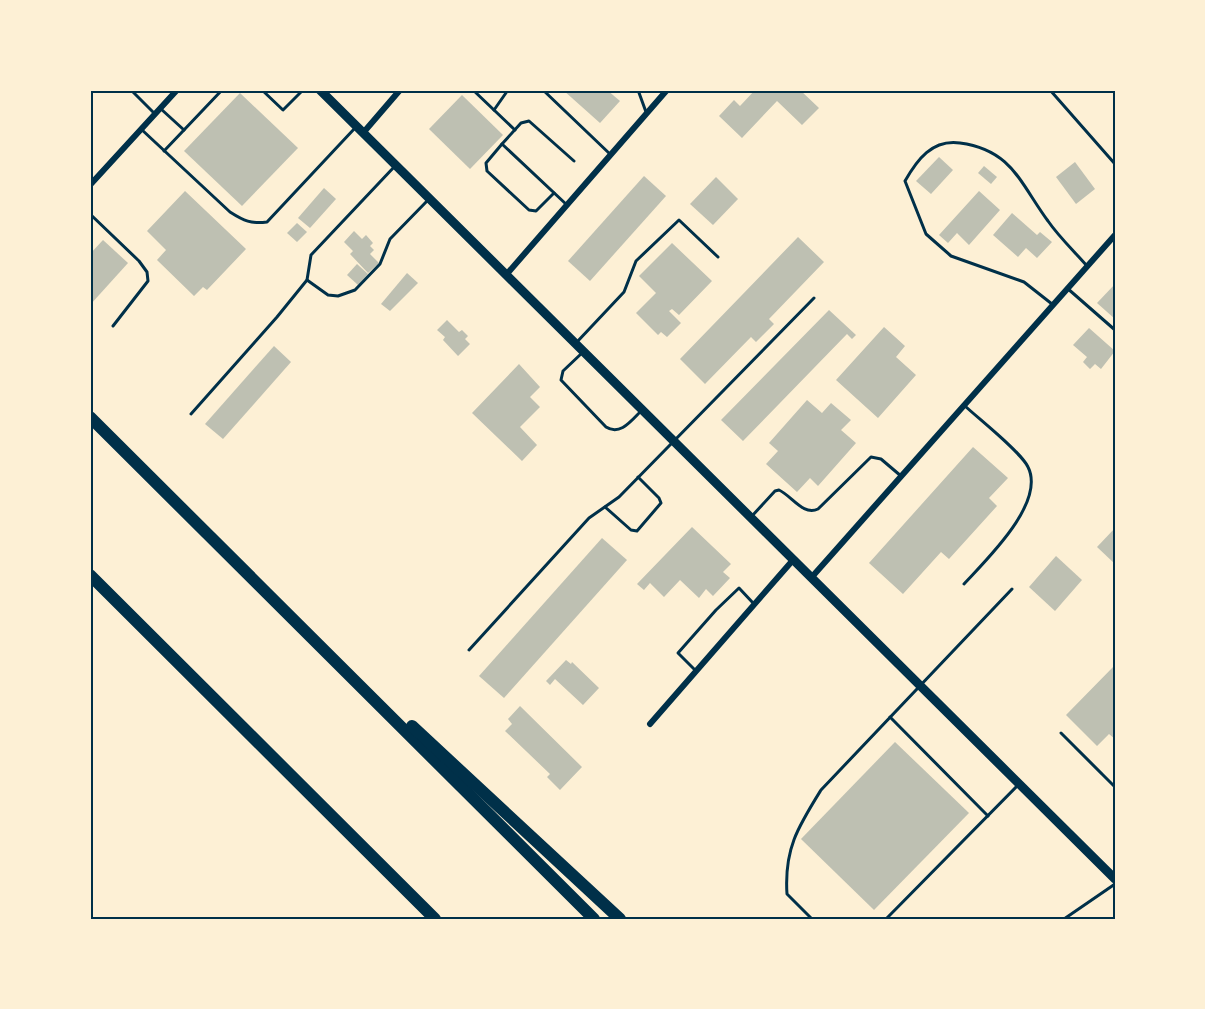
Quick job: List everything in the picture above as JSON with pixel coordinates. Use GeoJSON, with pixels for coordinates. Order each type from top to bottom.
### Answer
{"type":"FeatureCollection","features":[{"type":"Feature","properties":{"kind":"highway"},"geometry":{"type":"LineString","coordinates":[[90,417],[594,919]]}},
{"type":"Feature","properties":{"kind":"highway"},"geometry":{"type":"LineString","coordinates":[[90,575],[435,919]]}},
{"type":"Feature","properties":{"kind":"highway"},"geometry":{"type":"LineString","coordinates":[[262,588],[620,919]]}},
{"type":"Feature","properties":{"kind":"highway"},"geometry":{"type":"LineString","coordinates":[[391,875],[430,919]]}},
{"type":"Feature","properties":{"kind":"main road"},"geometry":{"type":"LineString","coordinates":[[320,90],[1115,879]]}},
{"type":"Feature","properties":{"kind":"street"},"geometry":{"type":"LineString","coordinates":[[90,185],[177,90]]}},
{"type":"Feature","properties":{"kind":"street"},"geometry":{"type":"LineString","coordinates":[[359,130],[400,90]]}},
{"type":"Feature","properties":{"kind":"street"},"geometry":{"type":"LineString","coordinates":[[506,275],[667,90]]}},
{"type":"Feature","properties":{"kind":"street"},"geometry":{"type":"LineString","coordinates":[[811,578],[1052,304],[1115,236]]}},
{"type":"Feature","properties":{"kind":"street"},"geometry":{"type":"LineString","coordinates":[[650,724],[794,560]]}},
{"type":"Feature","properties":{"kind":"lane"},"geometry":{"type":"LineString","coordinates":[[131,90],[184,130]]}},
{"type":"Feature","properties":{"kind":"lane"},"geometry":{"type":"LineString","coordinates":[[164,151],[222,90]]}},
{"type":"Feature","properties":{"kind":"lane"},"geometry":{"type":"LineString","coordinates":[[262,90],[283,110],[303,90]]}},
{"type":"Feature","properties":{"kind":"lane"},"geometry":{"type":"LineString","coordinates":[[473,90],[515,130]]}},
{"type":"Feature","properties":{"kind":"lane"},"geometry":{"type":"LineString","coordinates":[[494,110],[508,90]]}},
{"type":"Feature","properties":{"kind":"lane"},"geometry":{"type":"LineString","coordinates":[[543,90],[611,155]]}},
{"type":"Feature","properties":{"kind":"lane"},"geometry":{"type":"LineString","coordinates":[[638,90],[646,114]]}},
{"type":"Feature","properties":{"kind":"lane"},"geometry":{"type":"LineString","coordinates":[[1050,90],[1115,164]]}},
{"type":"Feature","properties":{"kind":"lane"},"geometry":{"type":"LineString","coordinates":[[554,193],[536,211],[529,210],[487,171],[486,164],[521,123],[529,121],[574,161]]}},
{"type":"Feature","properties":{"kind":"lane"},"geometry":{"type":"LineString","coordinates":[[141,129],[230,212],[252,224],[267,222],[359,130]]}},
{"type":"Feature","properties":{"kind":"lane"},"geometry":{"type":"LineString","coordinates":[[1052,304],[1024,282],[951,256],[926,234],[904,182],[914,165],[937,144],[950,141],[979,146],[996,154],[1022,183],[1048,221],[1087,266]]}},
{"type":"Feature","properties":{"kind":"lane"},"geometry":{"type":"LineString","coordinates":[[502,144],[567,205]]}},
{"type":"Feature","properties":{"kind":"lane"},"geometry":{"type":"LineString","coordinates":[[191,414],[307,280],[312,255],[395,166]]}},
{"type":"Feature","properties":{"kind":"lane"},"geometry":{"type":"LineString","coordinates":[[307,280],[328,295],[338,296],[356,290],[380,264],[390,239],[429,199]]}},
{"type":"Feature","properties":{"kind":"lane"},"geometry":{"type":"LineString","coordinates":[[90,214],[147,272],[148,281],[113,326]]}},
{"type":"Feature","properties":{"kind":"lane"},"geometry":{"type":"LineString","coordinates":[[575,344],[624,292],[636,261],[679,220],[718,257]]}},
{"type":"Feature","properties":{"kind":"lane"},"geometry":{"type":"LineString","coordinates":[[1067,288],[1115,330]]}},
{"type":"Feature","properties":{"kind":"lane"},"geometry":{"type":"LineString","coordinates":[[469,650],[588,518],[614,502],[814,298]]}},
{"type":"Feature","properties":{"kind":"lane"},"geometry":{"type":"LineString","coordinates":[[583,352],[563,371],[561,380],[606,427],[610,430],[621,429],[642,410]]}},
{"type":"Feature","properties":{"kind":"lane"},"geometry":{"type":"LineString","coordinates":[[964,404],[1019,456],[1028,468],[1031,489],[1012,531],[964,584]]}},
{"type":"Feature","properties":{"kind":"lane"},"geometry":{"type":"LineString","coordinates":[[750,518],[775,491],[779,490],[813,512],[871,457],[881,459],[901,476]]}},
{"type":"Feature","properties":{"kind":"lane"},"geometry":{"type":"LineString","coordinates":[[605,507],[631,530],[637,531],[641,528],[661,503],[659,498],[638,477]]}},
{"type":"Feature","properties":{"kind":"lane"},"geometry":{"type":"LineString","coordinates":[[696,671],[678,653],[716,610],[739,588],[755,605]]}},
{"type":"Feature","properties":{"kind":"lane"},"geometry":{"type":"LineString","coordinates":[[812,919],[787,894],[786,874],[789,855],[798,827],[821,790],[1012,589]]}},
{"type":"Feature","properties":{"kind":"lane"},"geometry":{"type":"LineString","coordinates":[[890,717],[988,816]]}},
{"type":"Feature","properties":{"kind":"lane"},"geometry":{"type":"LineString","coordinates":[[1061,733],[1115,787]]}},
{"type":"Feature","properties":{"kind":"lane"},"geometry":{"type":"LineString","coordinates":[[886,919],[1019,784]]}},
{"type":"Feature","properties":{"kind":"lane"},"geometry":{"type":"LineString","coordinates":[[1064,919],[1115,884]]}},
{"type":"Feature","properties":{"kind":"building"},"geometry":{"type":"Polygon","coordinates":[[[563,90],[607,90],[620,101],[600,123],[563,90]]]}},
{"type":"Feature","properties":{"kind":"building"},"geometry":{"type":"Polygon","coordinates":[[[755,90],[800,90],[819,108],[802,125],[777,101],[742,138],[719,116],[734,100],[740,106],[755,90]]]}},
{"type":"Feature","properties":{"kind":"building"},"geometry":{"type":"Polygon","coordinates":[[[240,93],[298,148],[242,206],[184,151],[240,93]]]}},
{"type":"Feature","properties":{"kind":"building"},"geometry":{"type":"Polygon","coordinates":[[[462,95],[503,135],[470,169],[429,129],[462,95]]]}},
{"type":"Feature","properties":{"kind":"building"},"geometry":{"type":"Polygon","coordinates":[[[939,157],[953,170],[931,194],[916,181],[939,157]]]}},
{"type":"Feature","properties":{"kind":"building"},"geometry":{"type":"Polygon","coordinates":[[[1075,162],[1095,189],[1076,204],[1056,177],[1075,162]]]}},
{"type":"Feature","properties":{"kind":"building"},"geometry":{"type":"Polygon","coordinates":[[[984,166],[997,177],[991,184],[978,173],[984,166]]]}},
{"type":"Feature","properties":{"kind":"building"},"geometry":{"type":"Polygon","coordinates":[[[644,176],[666,196],[590,281],[568,261],[644,176]]]}},
{"type":"Feature","properties":{"kind":"building"},"geometry":{"type":"Polygon","coordinates":[[[716,177],[738,199],[713,225],[690,204],[716,177]]]}},
{"type":"Feature","properties":{"kind":"building"},"geometry":{"type":"Polygon","coordinates":[[[324,188],[336,199],[310,228],[298,218],[324,188]]]}},
{"type":"Feature","properties":{"kind":"building"},"geometry":{"type":"Polygon","coordinates":[[[185,191],[246,249],[207,290],[203,287],[194,296],[157,260],[166,250],[147,231],[185,191]]]}},
{"type":"Feature","properties":{"kind":"building"},"geometry":{"type":"Polygon","coordinates":[[[979,191],[1000,210],[969,245],[957,233],[948,243],[939,235],[979,191]]]}},
{"type":"Feature","properties":{"kind":"building"},"geometry":{"type":"Polygon","coordinates":[[[1012,213],[1037,235],[1040,232],[1052,242],[1037,258],[1026,248],[1018,257],[993,235],[1012,213]]]}},
{"type":"Feature","properties":{"kind":"building"},"geometry":{"type":"Polygon","coordinates":[[[297,223],[307,232],[297,242],[287,233],[297,223]]]}},
{"type":"Feature","properties":{"kind":"building"},"geometry":{"type":"Polygon","coordinates":[[[354,231],[362,239],[366,235],[373,243],[370,246],[374,250],[370,254],[379,263],[368,273],[350,254],[353,251],[344,242],[354,231]]]}},
{"type":"Feature","properties":{"kind":"building"},"geometry":{"type":"Polygon","coordinates":[[[798,237],[824,262],[769,319],[774,324],[756,342],[751,337],[705,384],[680,359],[798,237]]]}},
{"type":"Feature","properties":{"kind":"building"},"geometry":{"type":"Polygon","coordinates":[[[103,240],[128,263],[90,305],[90,254],[103,240]]]}},
{"type":"Feature","properties":{"kind":"building"},"geometry":{"type":"Polygon","coordinates":[[[672,243],[712,281],[679,315],[672,309],[669,311],[681,323],[667,337],[661,332],[658,335],[636,313],[656,293],[639,276],[672,243]]]}},
{"type":"Feature","properties":{"kind":"building"},"geometry":{"type":"Polygon","coordinates":[[[357,264],[368,274],[358,285],[347,275],[357,264]]]}},
{"type":"Feature","properties":{"kind":"building"},"geometry":{"type":"Polygon","coordinates":[[[407,273],[418,283],[390,311],[381,304],[407,273]]]}},
{"type":"Feature","properties":{"kind":"building"},"geometry":{"type":"Polygon","coordinates":[[[1115,284],[1115,319],[1097,303],[1115,284]]]}},
{"type":"Feature","properties":{"kind":"building"},"geometry":{"type":"Polygon","coordinates":[[[829,310],[856,335],[852,339],[847,334],[743,441],[721,420],[829,310]]]}},
{"type":"Feature","properties":{"kind":"building"},"geometry":{"type":"Polygon","coordinates":[[[447,320],[459,332],[462,330],[468,336],[465,339],[470,344],[458,356],[443,340],[445,337],[437,330],[447,320]]]}},
{"type":"Feature","properties":{"kind":"building"},"geometry":{"type":"Polygon","coordinates":[[[884,327],[905,346],[896,357],[916,375],[878,418],[836,380],[884,327]]]}},
{"type":"Feature","properties":{"kind":"building"},"geometry":{"type":"Polygon","coordinates":[[[1089,328],[1115,351],[1101,369],[1095,364],[1090,369],[1083,362],[1087,357],[1073,345],[1089,328]]]}},
{"type":"Feature","properties":{"kind":"building"},"geometry":{"type":"Polygon","coordinates":[[[274,346],[291,362],[223,439],[205,424],[274,346]]]}},
{"type":"Feature","properties":{"kind":"building"},"geometry":{"type":"Polygon","coordinates":[[[519,364],[540,387],[530,397],[540,407],[520,427],[537,445],[522,461],[472,413],[519,364]]]}},
{"type":"Feature","properties":{"kind":"building"},"geometry":{"type":"Polygon","coordinates":[[[807,400],[822,413],[831,403],[851,420],[841,430],[856,443],[818,486],[810,478],[797,492],[766,464],[778,451],[769,443],[807,400]]]}},
{"type":"Feature","properties":{"kind":"building"},"geometry":{"type":"Polygon","coordinates":[[[973,447],[1008,478],[989,498],[997,506],[949,559],[941,552],[903,594],[869,563],[973,447]]]}},
{"type":"Feature","properties":{"kind":"building"},"geometry":{"type":"Polygon","coordinates":[[[692,527],[731,564],[723,572],[730,578],[713,596],[706,589],[699,598],[680,580],[664,597],[650,583],[644,590],[637,584],[692,527]]]}},
{"type":"Feature","properties":{"kind":"building"},"geometry":{"type":"Polygon","coordinates":[[[1115,528],[1115,564],[1097,547],[1115,528]]]}},
{"type":"Feature","properties":{"kind":"building"},"geometry":{"type":"Polygon","coordinates":[[[602,538],[627,560],[504,698],[479,676],[602,538]]]}},
{"type":"Feature","properties":{"kind":"building"},"geometry":{"type":"Polygon","coordinates":[[[1056,556],[1082,580],[1055,611],[1029,587],[1056,556]]]}},
{"type":"Feature","properties":{"kind":"building"},"geometry":{"type":"Polygon","coordinates":[[[566,660],[571,664],[572,662],[599,688],[583,705],[555,679],[550,685],[546,681],[566,660]]]}},
{"type":"Feature","properties":{"kind":"building"},"geometry":{"type":"Polygon","coordinates":[[[1115,665],[1115,739],[1109,734],[1097,746],[1066,715],[1115,665]]]}},
{"type":"Feature","properties":{"kind":"building"},"geometry":{"type":"Polygon","coordinates":[[[520,706],[582,767],[560,790],[547,777],[550,774],[505,731],[512,724],[508,719],[520,706]]]}},
{"type":"Feature","properties":{"kind":"building"},"geometry":{"type":"Polygon","coordinates":[[[895,742],[969,813],[874,910],[801,839],[895,742]]]}}]}
